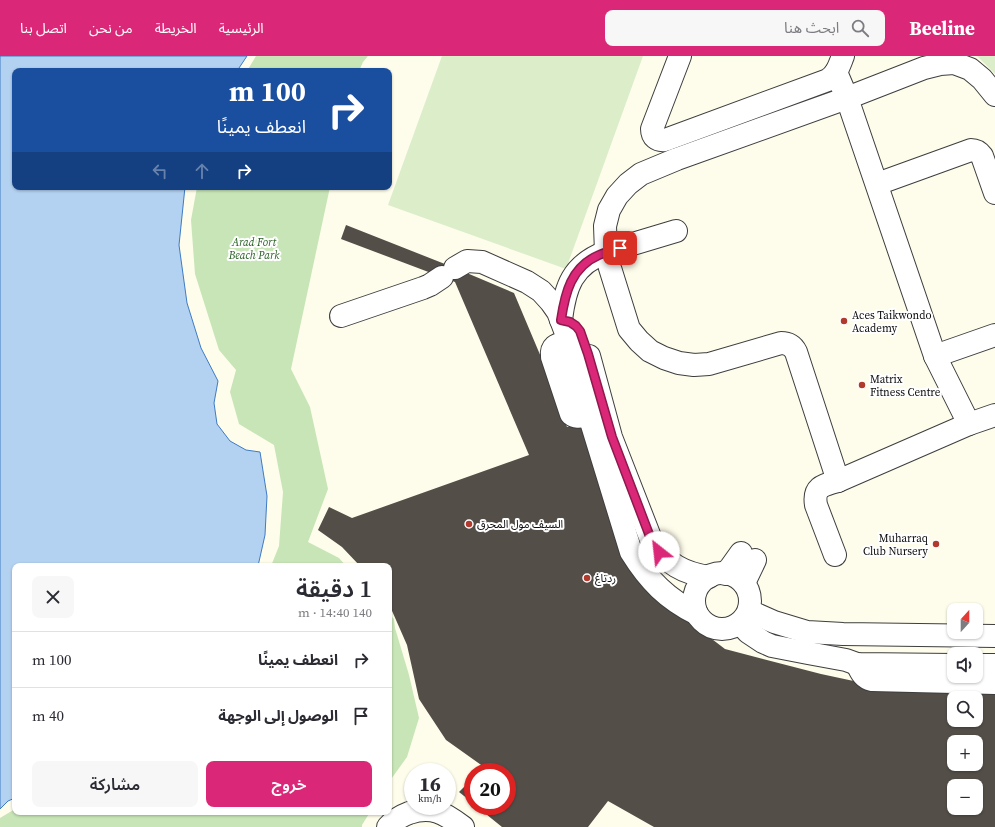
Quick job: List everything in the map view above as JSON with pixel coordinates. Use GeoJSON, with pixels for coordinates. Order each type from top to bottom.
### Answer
{"type":"FeatureCollection","features":[{"type":"Feature","properties":{"kind":"lane"},"geometry":{"type":"LineString","coordinates":[[680,56],[652,129],[652,133],[657,140],[679,135],[828,80],[839,64]]}},
{"type":"Feature","properties":{"kind":"lane"},"geometry":{"type":"LineString","coordinates":[[838,480],[796,352],[790,345],[781,343],[709,364],[694,365],[679,363],[664,358],[650,351],[639,341],[629,329],[606,252],[605,226],[610,210],[618,196],[628,184],[641,174],[677,159],[847,98],[924,68],[955,60],[970,69],[982,79],[995,95]]}},
{"type":"Feature","properties":{"kind":"lane"},"geometry":{"type":"LineString","coordinates":[[839,64],[847,98],[935,356],[969,424]]}},
{"type":"Feature","properties":{"kind":"lane"},"geometry":{"type":"LineString","coordinates":[[677,159],[679,135]]}},
{"type":"Feature","properties":{"kind":"lane"},"geometry":{"type":"LineString","coordinates":[[877,184],[967,151],[975,150],[982,156],[995,193]]}},
{"type":"Feature","properties":{"kind":"lane"},"geometry":{"type":"LineString","coordinates":[[561,320],[570,281],[587,262],[606,252],[676,231]]}},
{"type":"Feature","properties":{"kind":"lane"},"geometry":{"type":"LineString","coordinates":[[341,316],[419,289],[430,284],[467,261],[482,262],[527,282],[541,292],[558,312],[570,341],[556,345],[552,351],[552,357],[571,414],[580,417],[589,415],[632,552],[639,565],[659,588],[677,602],[697,614]]}},
{"type":"Feature","properties":{"kind":"lane"},"geometry":{"type":"LineString","coordinates":[[561,320],[570,322],[580,331],[612,437],[652,542],[663,556],[676,567],[692,573],[726,578],[748,589],[750,604],[744,617],[733,627],[717,629],[702,621],[697,614],[695,597],[697,589],[702,582],[726,578]]}},
{"type":"Feature","properties":{"kind":"lane"},"geometry":{"type":"LineString","coordinates":[[935,356],[995,335]]}},
{"type":"Feature","properties":{"kind":"lane"},"geometry":{"type":"LineString","coordinates":[[835,555],[816,505],[816,494],[819,488],[823,485],[995,414]]}},
{"type":"Feature","properties":{"kind":"lane"},"geometry":{"type":"LineString","coordinates":[[726,578],[731,567],[748,557]]}},
{"type":"Feature","properties":{"kind":"lane"},"geometry":{"type":"LineString","coordinates":[[744,617],[774,622],[807,632],[843,634],[995,636]]}},
{"type":"Feature","properties":{"kind":"lane"},"geometry":{"type":"LineString","coordinates":[[744,617],[748,632],[772,646],[846,660],[857,664],[947,665]]}},
{"type":"Feature","properties":{"kind":"lane"},"geometry":{"type":"LineString","coordinates":[[857,664],[864,676],[867,679],[872,680],[995,682]]}},
{"type":"Feature","properties":{"kind":"lane"},"geometry":{"type":"LineString","coordinates":[[983,665],[995,665]]}},
{"type":"Feature","properties":{"kind":"lane"},"geometry":{"type":"LineString","coordinates":[[388,827],[391,823],[402,816],[416,810],[429,809],[442,813],[463,827]]}},
{"type":"Feature","properties":{"kind":"green space"},"geometry":{"type":"Polygon","coordinates":[[[256,56],[368,56],[360,68],[249,68],[256,56]]]}},
{"type":"Feature","properties":{"kind":"green space"},"geometry":{"type":"Polygon","coordinates":[[[442,56],[643,56],[566,269],[388,205],[442,56]]]}},
{"type":"Feature","properties":{"kind":"green space"},"geometry":{"type":"Polygon","coordinates":[[[977,56],[995,56],[995,74],[977,56]]]}},
{"type":"Feature","properties":{"kind":"green space","name":"Arad Fort Beach Park"},"geometry":{"type":"Polygon","coordinates":[[[196,190],[329,190],[291,369],[310,407],[328,489],[308,542],[339,558],[343,563],[272,563],[279,546],[283,492],[274,445],[239,424],[230,392],[236,370],[219,350],[195,274],[191,220],[196,190]]]}},
{"type":"Feature","properties":{"kind":"green space"},"geometry":{"type":"Polygon","coordinates":[[[392,617],[394,619],[395,628],[409,675],[419,718],[407,757],[392,778],[392,617]]]}},
{"type":"Feature","properties":{"kind":"green space"},"geometry":{"type":"Polygon","coordinates":[[[12,811],[12,815],[368,815],[362,827],[0,827],[0,818],[12,811]]]}},
{"type":"Feature","properties":{"kind":"water"},"geometry":{"type":"Polygon","coordinates":[[[0,56],[247,56],[239,68],[12,68],[12,190],[185,190],[179,245],[187,303],[201,348],[218,381],[214,403],[217,424],[230,441],[246,450],[260,452],[267,496],[265,535],[259,563],[12,563],[12,799],[0,809],[0,56]]]}},
{"type":"Feature","properties":{"kind":"building","name":"السيف مول المحرق"},"geometry":{"type":"Polygon","coordinates":[[[346,225],[514,293],[549,376],[567,427],[583,423],[654,595],[725,649],[821,674],[863,683],[995,687],[995,827],[654,827],[608,801],[588,827],[502,827],[487,815],[516,815],[516,763],[478,763],[446,740],[419,699],[407,645],[392,611],[392,563],[357,563],[342,547],[318,530],[329,507],[352,518],[529,455],[455,282],[341,239],[346,225]]]}},
{"type":"Feature","properties":{"kind":"building"},"geometry":{"type":"Polygon","coordinates":[[[464,787],[464,796],[459,792],[464,787]]]}},
{"type":"Feature","properties":{"kind":"place","name":"Aces Taikwondo Academy"},"geometry":{"type":"Point","coordinates":[844,321]}},
{"type":"Feature","properties":{"kind":"place","name":"Matrix Fitness Centre"},"geometry":{"type":"Point","coordinates":[862,385]}},
{"type":"Feature","properties":{"kind":"place","name":"السيف مول المحرق"},"geometry":{"type":"Point","coordinates":[469,524]}},
{"type":"Feature","properties":{"kind":"place","name":"Muharraq Club Nursery"},"geometry":{"type":"Point","coordinates":[936,544]}},
{"type":"Feature","properties":{"kind":"place","name":"ردتاغ"},"geometry":{"type":"Point","coordinates":[587,578]}},
{"type":"Feature","properties":{"kind":"route"},"geometry":{"type":"LineString","coordinates":[[620,248],[597,256],[587,262],[578,271],[570,281],[563,305],[561,320],[570,322],[580,331],[612,437],[652,542],[659,552]]}}]}
